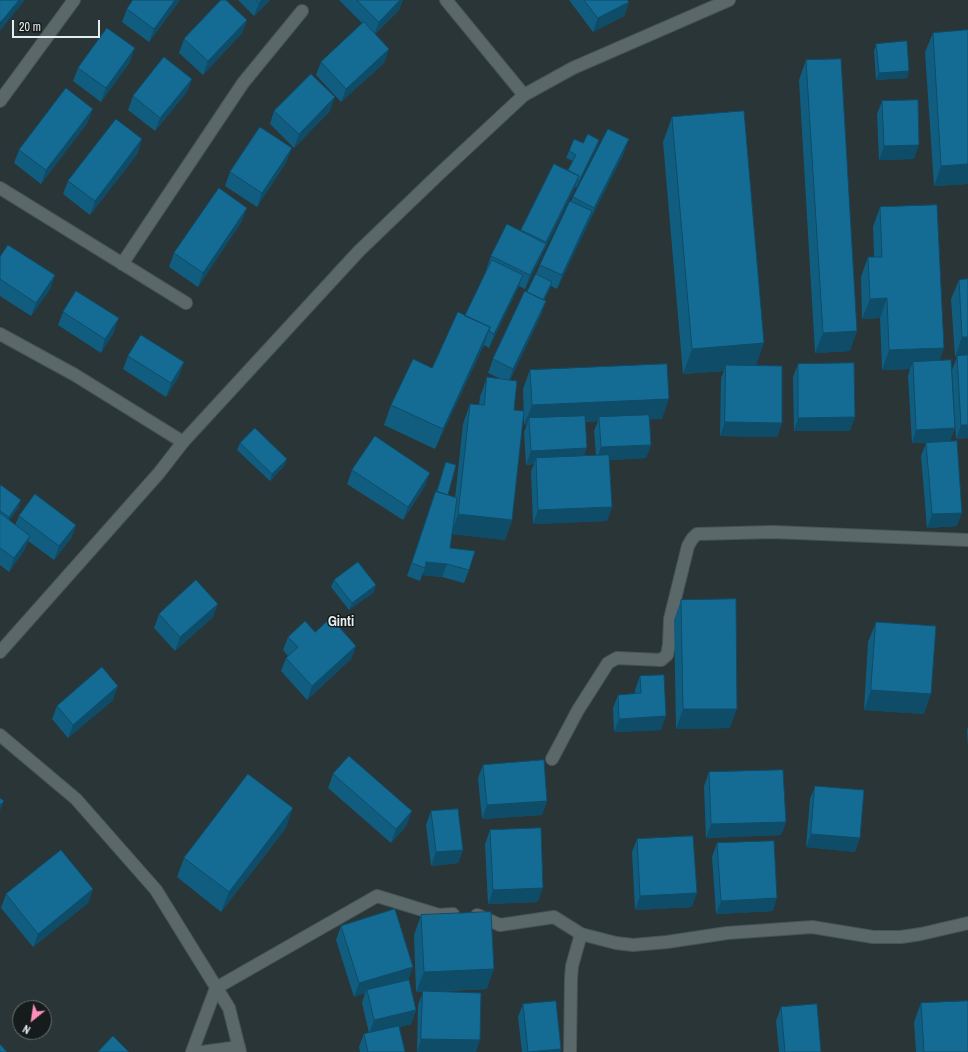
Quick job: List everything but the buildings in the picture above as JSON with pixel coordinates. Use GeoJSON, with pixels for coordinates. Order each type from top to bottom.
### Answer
{"type":"FeatureCollection","features":[{"type":"Feature","properties":{"kind":"street"},"geometry":{"type":"LineString","coordinates":[[0,101],[74,0]]}},
{"type":"Feature","properties":{"kind":"street"},"geometry":{"type":"LineString","coordinates":[[446,0],[524,95]]}},
{"type":"Feature","properties":{"kind":"street"},"geometry":{"type":"LineString","coordinates":[[0,652],[159,473],[184,442],[359,252],[436,176],[524,95],[573,68],[729,0]]}},
{"type":"Feature","properties":{"kind":"street"},"geometry":{"type":"LineString","coordinates":[[122,264],[243,83],[302,11]]}},
{"type":"Feature","properties":{"kind":"street"},"geometry":{"type":"LineString","coordinates":[[0,188],[186,303]]}},
{"type":"Feature","properties":{"kind":"street"},"geometry":{"type":"LineString","coordinates":[[0,334],[75,375],[184,442]]}},
{"type":"Feature","properties":{"kind":"street"},"geometry":{"type":"LineString","coordinates":[[552,759],[578,710],[608,663],[617,658],[662,660],[667,655],[670,619],[676,591],[688,546],[697,534],[773,532],[968,540]]}},
{"type":"Feature","properties":{"kind":"street"},"geometry":{"type":"LineString","coordinates":[[0,734],[76,799],[156,890],[229,1008],[239,1050],[202,1052]]}},
{"type":"Feature","properties":{"kind":"street"},"geometry":{"type":"LineString","coordinates":[[192,1052],[216,988],[377,896],[439,915],[470,913],[500,925],[554,917],[581,934],[616,943],[633,945],[667,942],[727,933],[812,927],[873,937],[902,936],[921,934],[968,923]]}},
{"type":"Feature","properties":{"kind":"street"},"geometry":{"type":"LineString","coordinates":[[570,1052],[572,966],[581,934]]}},
{"type":"Feature","properties":{"kind":"district","name":"Ginti"},"geometry":{"type":"Point","coordinates":[341,622]}}]}
